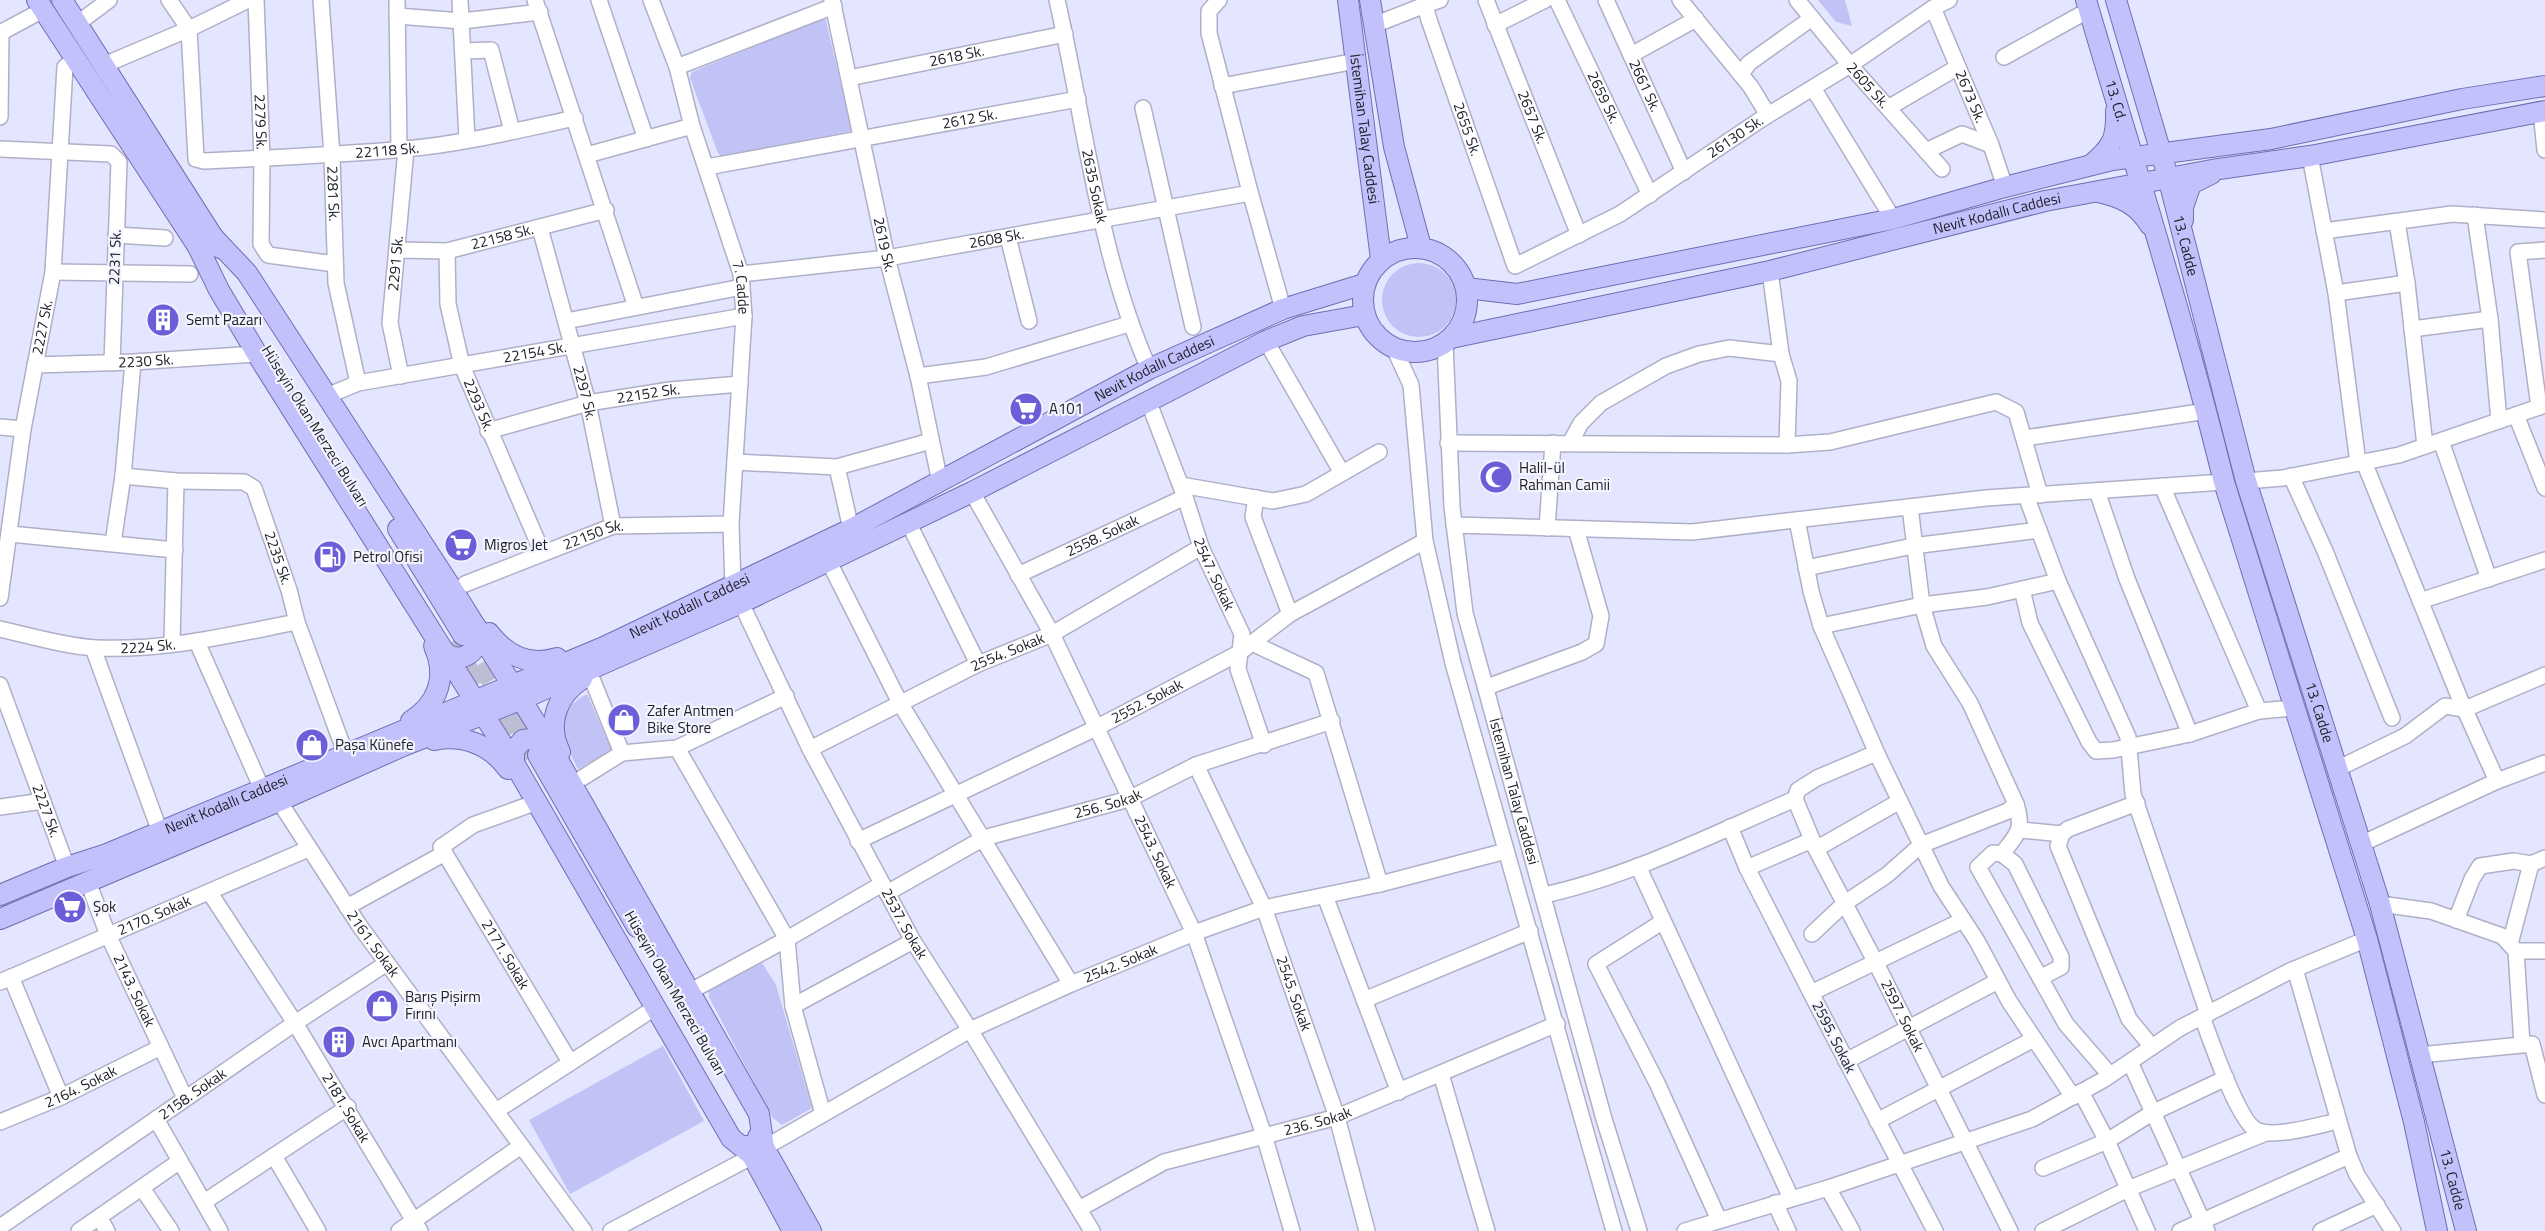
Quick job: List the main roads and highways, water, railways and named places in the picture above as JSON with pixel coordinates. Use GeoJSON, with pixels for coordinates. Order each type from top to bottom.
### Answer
{"type":"FeatureCollection","features":[{"type":"Feature","properties":{"kind":"main road","name":"Hüseyin Okan Merzeci Bulvarı"},"geometry":{"type":"LineString","coordinates":[[62,0],[104,65],[205,241]]}},
{"type":"Feature","properties":{"kind":"main road","name":"İstemihan Talay Caddesi"},"geometry":{"type":"LineString","coordinates":[[1348,0],[1381,260]]}},
{"type":"Feature","properties":{"kind":"main road","name":"İstemihan Talay Caddesi"},"geometry":{"type":"LineString","coordinates":[[1370,0],[1394,147],[1421,247]]}},
{"type":"Feature","properties":{"kind":"main road","name":"13. Cd."},"geometry":{"type":"LineString","coordinates":[[2116,0],[2170,185]]}},
{"type":"Feature","properties":{"kind":"main road","name":"Hüseyin Okan Merzeci Bulvarı"},"geometry":{"type":"LineString","coordinates":[[40,5],[205,241],[459,639]]}},
{"type":"Feature","properties":{"kind":"main road","name":"13. Cd."},"geometry":{"type":"LineString","coordinates":[[2088,5],[2133,150],[2136,190]]}},
{"type":"Feature","properties":{"kind":"main road"},"geometry":{"type":"LineString","coordinates":[[2104,60],[2120,73],[2136,119],[2133,150]]}},
{"type":"Feature","properties":{"kind":"main road"},"geometry":{"type":"LineString","coordinates":[[1466,288],[1517,294],[1893,219],[2112,160],[2133,150],[2181,152],[2271,139],[2462,99],[2545,86]]}},
{"type":"Feature","properties":{"kind":"main road"},"geometry":{"type":"LineString","coordinates":[[2090,166],[2110,150],[2117,126],[2115,96]]}},
{"type":"Feature","properties":{"kind":"main road","name":"Nevit Kodallı Caddesi"},"geometry":{"type":"LineString","coordinates":[[1448,340],[1770,271],[2048,200],[2093,191],[2136,190],[2170,185],[2223,168],[2310,156],[2542,112]]}},
{"type":"Feature","properties":{"kind":"main road"},"geometry":{"type":"LineString","coordinates":[[2183,235],[2183,207],[2191,184],[2223,168]]}},
{"type":"Feature","properties":{"kind":"main road"},"geometry":{"type":"LineString","coordinates":[[2048,200],[2065,188],[2102,180],[2136,190]]}},
{"type":"Feature","properties":{"kind":"main road"},"geometry":{"type":"LineString","coordinates":[[2170,185],[2167,209],[2178,254],[2192,269]]}},
{"type":"Feature","properties":{"kind":"main road","name":"13. Cadde"},"geometry":{"type":"LineString","coordinates":[[2170,185],[2246,481],[2380,904],[2419,1055],[2451,1229]]}},
{"type":"Feature","properties":{"kind":"main road","name":"13. Cadde"},"geometry":{"type":"LineString","coordinates":[[2136,190],[2157,238],[2207,411],[2224,482],[2367,939],[2414,1122],[2451,1229]]}},
{"type":"Feature","properties":{"kind":"main road"},"geometry":{"type":"LineString","coordinates":[[2093,191],[2121,196],[2142,213],[2157,238]]}},
{"type":"Feature","properties":{"kind":"main road"},"geometry":{"type":"LineString","coordinates":[[205,241],[219,290],[256,354],[418,614],[439,659],[439,686],[426,710],[382,740]]}},
{"type":"Feature","properties":{"kind":"main road"},"geometry":{"type":"LineString","coordinates":[[205,241],[247,273],[327,396],[498,644],[518,658],[543,661],[611,652]]}},
{"type":"Feature","properties":{"kind":"main road"},"geometry":{"type":"LineString","coordinates":[[1421,247],[1437,252],[1451,261],[1461,274],[1466,288],[1467,301],[1465,315],[1448,340],[1424,352],[1408,352],[1394,348],[1380,340],[1370,329],[1364,315],[1362,299],[1364,284],[1371,270],[1381,260],[1393,252],[1421,247]]}},
{"type":"Feature","properties":{"kind":"main road","name":"Nevit Kodallı Caddesi"},"geometry":{"type":"LineString","coordinates":[[737,595],[851,529],[1149,369],[1283,309],[1364,284]]}},
{"type":"Feature","properties":{"kind":"main road","name":"Nevit Kodallı Caddesi"},"geometry":{"type":"LineString","coordinates":[[0,895],[67,867],[107,854],[382,740],[516,693],[737,595],[829,562],[1149,403],[1266,341],[1303,326],[1364,315]]}},
{"type":"Feature","properties":{"kind":"main road"},"geometry":{"type":"LineString","coordinates":[[460,588],[459,639],[479,707],[532,756],[579,785]]}},
{"type":"Feature","properties":{"kind":"main road"},"geometry":{"type":"LineString","coordinates":[[418,614],[459,639],[516,693],[532,756],[536,800]]}},
{"type":"Feature","properties":{"kind":"main road"},"geometry":{"type":"LineString","coordinates":[[403,746],[447,738],[476,743],[500,759],[536,800],[731,1138],[759,1152],[759,1114],[689,992],[554,737],[554,718],[563,696],[573,684],[590,674],[611,652]]}},
{"type":"Feature","properties":{"kind":"main road","name":"Nevit Kodallı Caddesi"},"geometry":{"type":"LineString","coordinates":[[0,919],[279,801],[403,746],[479,707]]}},
{"type":"Feature","properties":{"kind":"main road","name":"Hüseyin Okan Merzeci Bulvarı"},"geometry":{"type":"LineString","coordinates":[[532,756],[759,1152],[811,1231]]}},
{"type":"Feature","properties":{"kind":"main road","name":"Hüseyin Okan Merzeci Bulvarı"},"geometry":{"type":"LineString","coordinates":[[759,1152],[793,1231]]}},
{"type":"Feature","properties":{"kind":"tunnel"},"geometry":{"type":"LineString","coordinates":[[465,638],[536,753]]}},
{"type":"Feature","properties":{"kind":"tunnel"},"geometry":{"type":"LineString","coordinates":[[451,642],[526,762]]}},
{"type":"Feature","properties":{"kind":"place","name":"Semt Pazarı"},"geometry":{"type":"Point","coordinates":[163,320]}},
{"type":"Feature","properties":{"kind":"place","name":"A101"},"geometry":{"type":"Point","coordinates":[1026,409]}},
{"type":"Feature","properties":{"kind":"place","name":"Halil-ül Rahman Camii"},"geometry":{"type":"Point","coordinates":[1496,477]}},
{"type":"Feature","properties":{"kind":"place","name":"Migros Jet"},"geometry":{"type":"Point","coordinates":[461,545]}},
{"type":"Feature","properties":{"kind":"place","name":"Petrol Ofisi"},"geometry":{"type":"Point","coordinates":[330,557]}},
{"type":"Feature","properties":{"kind":"place","name":"Zafer Antmen Bike Store"},"geometry":{"type":"Point","coordinates":[624,720]}},
{"type":"Feature","properties":{"kind":"place","name":"Paşa Künefe"},"geometry":{"type":"Point","coordinates":[312,745]}},
{"type":"Feature","properties":{"kind":"place","name":"Şok"},"geometry":{"type":"Point","coordinates":[70,907]}},
{"type":"Feature","properties":{"kind":"place","name":"Barış Pişirm Fırını"},"geometry":{"type":"Point","coordinates":[382,1006]}},
{"type":"Feature","properties":{"kind":"place","name":"Avcı Apartmanı"},"geometry":{"type":"Point","coordinates":[339,1042]}}]}
